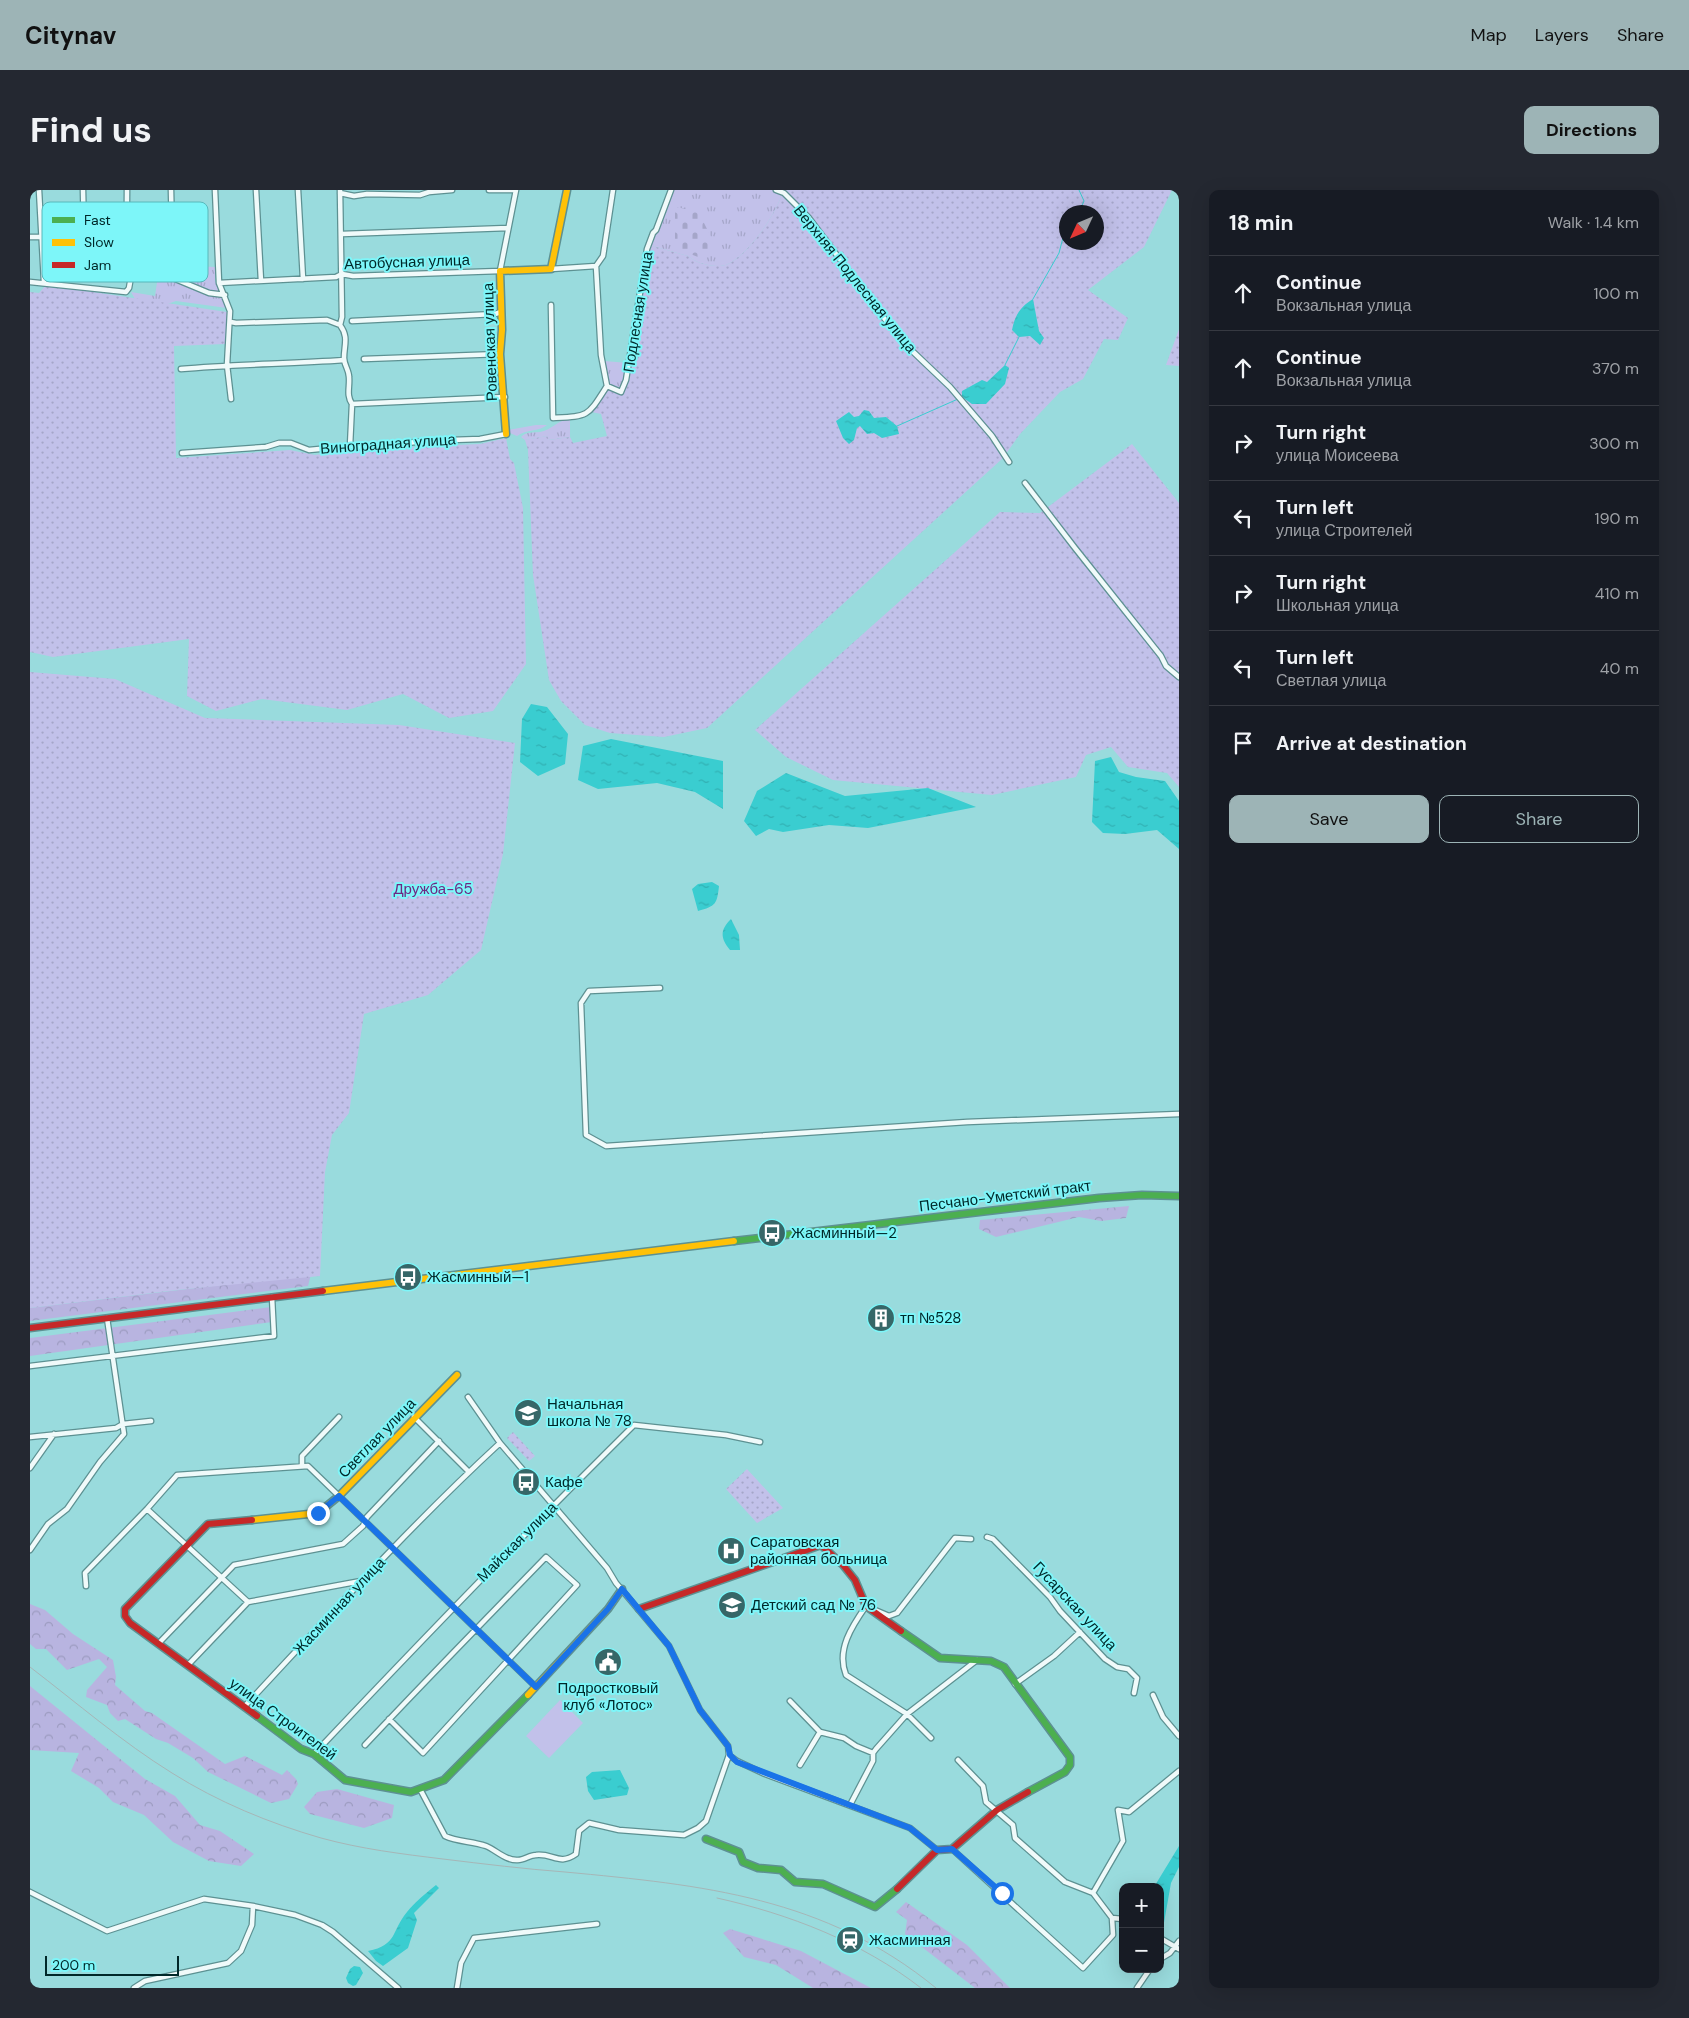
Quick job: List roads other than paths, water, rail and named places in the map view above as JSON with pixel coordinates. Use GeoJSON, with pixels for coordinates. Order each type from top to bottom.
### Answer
{"type":"FeatureCollection","features":[{"type":"Feature","properties":{"kind":"street"},"geometry":{"type":"LineString","coordinates":[[39,190],[42,252]]}},
{"type":"Feature","properties":{"kind":"street"},"geometry":{"type":"LineString","coordinates":[[215,190],[219,283],[230,311],[227,365],[231,399]]}},
{"type":"Feature","properties":{"kind":"street"},"geometry":{"type":"LineString","coordinates":[[256,190],[261,281]]}},
{"type":"Feature","properties":{"kind":"street"},"geometry":{"type":"LineString","coordinates":[[298,190],[303,279]]}},
{"type":"Feature","properties":{"kind":"street"},"geometry":{"type":"LineString","coordinates":[[340,325],[342,317],[342,234],[340,191],[354,196],[367,194],[420,195],[429,192],[452,190]]}},
{"type":"Feature","properties":{"kind":"street"},"geometry":{"type":"LineString","coordinates":[[489,190],[516,190]]}},
{"type":"Feature","properties":{"kind":"street","name":"Ровенская улица"},"geometry":{"type":"LineString","coordinates":[[506,434],[505,397],[500,354],[500,271],[516,190]]}},
{"type":"Feature","properties":{"kind":"street"},"geometry":{"type":"LineString","coordinates":[[551,268],[567,190]]}},
{"type":"Feature","properties":{"kind":"street"},"geometry":{"type":"LineString","coordinates":[[551,305],[553,418],[586,415],[591,412],[607,386],[601,355],[596,266],[603,256],[612,190]]}},
{"type":"Feature","properties":{"kind":"street","name":"Подлесная улица"},"geometry":{"type":"LineString","coordinates":[[607,386],[621,392],[626,380],[647,249],[653,233],[659,224],[671,190]]}},
{"type":"Feature","properties":{"kind":"street","name":"Верхняя Подлесная улица"},"geometry":{"type":"LineString","coordinates":[[776,190],[784,193],[809,218],[887,322],[907,346],[950,387],[992,436],[1009,462]]}},
{"type":"Feature","properties":{"kind":"street"},"geometry":{"type":"LineString","coordinates":[[342,234],[508,228]]}},
{"type":"Feature","properties":{"kind":"street"},"geometry":{"type":"LineString","coordinates":[[30,237],[41,237]]}},
{"type":"Feature","properties":{"kind":"street","name":"Автобусная улица"},"geometry":{"type":"LineString","coordinates":[[219,283],[336,277],[342,274],[353,276],[596,266]]}},
{"type":"Feature","properties":{"kind":"street"},"geometry":{"type":"LineString","coordinates":[[30,282],[126,292],[130,282]]}},
{"type":"Feature","properties":{"kind":"street"},"geometry":{"type":"LineString","coordinates":[[183,282],[210,293],[225,295]]}},
{"type":"Feature","properties":{"kind":"street"},"geometry":{"type":"LineString","coordinates":[[352,321],[495,314],[501,312]]}},
{"type":"Feature","properties":{"kind":"street"},"geometry":{"type":"LineString","coordinates":[[230,322],[327,320],[340,325],[344,330],[347,342],[344,360],[349,377],[348,398],[352,404],[350,446]]}},
{"type":"Feature","properties":{"kind":"street"},"geometry":{"type":"LineString","coordinates":[[364,359],[500,354]]}},
{"type":"Feature","properties":{"kind":"street"},"geometry":{"type":"LineString","coordinates":[[181,369],[344,360]]}},
{"type":"Feature","properties":{"kind":"street"},"geometry":{"type":"LineString","coordinates":[[352,404],[505,397]]}},
{"type":"Feature","properties":{"kind":"street","name":"Виноградная улица"},"geometry":{"type":"LineString","coordinates":[[182,453],[266,447],[279,443],[291,443],[309,450],[350,446],[369,448],[423,441],[480,439],[506,434]]}},
{"type":"Feature","properties":{"kind":"street"},"geometry":{"type":"LineString","coordinates":[[1025,483],[1161,656],[1166,666],[1179,676]]}},
{"type":"Feature","properties":{"kind":"street"},"geometry":{"type":"LineString","coordinates":[[660,988],[589,991],[581,1003],[586,1136],[606,1146],[967,1122],[1179,1114]]}},
{"type":"Feature","properties":{"kind":"street","name":"Песчано-Уметский тракт"},"geometry":{"type":"LineString","coordinates":[[30,1328],[272,1297],[1099,1198],[1142,1195],[1179,1196]]}},
{"type":"Feature","properties":{"kind":"street"},"geometry":{"type":"LineString","coordinates":[[30,1366],[274,1336],[272,1297]]}},
{"type":"Feature","properties":{"kind":"street"},"geometry":{"type":"LineString","coordinates":[[30,1550],[48,1524],[68,1509],[100,1462],[124,1434],[107,1318]]}},
{"type":"Feature","properties":{"kind":"street","name":"Светлая улица"},"geometry":{"type":"LineString","coordinates":[[130,1623],[125,1616],[125,1609],[208,1524],[318,1513],[339,1496],[457,1375]]}},
{"type":"Feature","properties":{"kind":"street"},"geometry":{"type":"LineString","coordinates":[[468,1396],[500,1443],[607,1568],[669,1646],[700,1710],[728,1746],[730,1755],[737,1762],[910,1828],[937,1850]]}},
{"type":"Feature","properties":{"kind":"street"},"geometry":{"type":"LineString","coordinates":[[302,1466],[302,1456],[339,1417]]}},
{"type":"Feature","properties":{"kind":"street"},"geometry":{"type":"LineString","coordinates":[[414,1417],[469,1472]]}},
{"type":"Feature","properties":{"kind":"street"},"geometry":{"type":"LineString","coordinates":[[30,1436],[116,1428],[123,1424],[151,1421]]}},
{"type":"Feature","properties":{"kind":"street","name":"Майская улица"},"geometry":{"type":"LineString","coordinates":[[314,1754],[552,1505],[634,1425],[726,1435],[760,1442]]}},
{"type":"Feature","properties":{"kind":"street"},"geometry":{"type":"LineString","coordinates":[[30,1468],[54,1434]]}},
{"type":"Feature","properties":{"kind":"street"},"geometry":{"type":"LineString","coordinates":[[158,1643],[221,1576],[234,1565],[344,1544],[439,1441]]}},
{"type":"Feature","properties":{"kind":"street","name":"Жасминная улица"},"geometry":{"type":"LineString","coordinates":[[244,1707],[361,1581],[500,1443]]}},
{"type":"Feature","properties":{"kind":"street"},"geometry":{"type":"LineString","coordinates":[[86,1586],[85,1573],[177,1475],[308,1466],[536,1687]]}},
{"type":"Feature","properties":{"kind":"street"},"geometry":{"type":"LineString","coordinates":[[147,1509],[248,1602]]}},
{"type":"Feature","properties":{"kind":"street","name":"Гусарская улица"},"geometry":{"type":"LineString","coordinates":[[987,1537],[993,1539],[1028,1574],[1105,1659],[1117,1667],[1128,1669],[1136,1678],[1134,1693]]}},
{"type":"Feature","properties":{"kind":"street"},"geometry":{"type":"LineString","coordinates":[[866,1606],[889,1616],[897,1613],[955,1538],[971,1540]]}},
{"type":"Feature","properties":{"kind":"street"},"geometry":{"type":"LineString","coordinates":[[639,1609],[822,1545],[848,1568],[865,1598],[866,1606],[853,1624],[844,1648],[842,1664],[846,1675],[907,1714],[931,1738]]}},
{"type":"Feature","properties":{"kind":"street"},"geometry":{"type":"LineString","coordinates":[[366,1745],[389,1719],[546,1557],[577,1585],[423,1753],[389,1719]]}},
{"type":"Feature","properties":{"kind":"street"},"geometry":{"type":"LineString","coordinates":[[188,1665],[248,1602],[361,1581]]}},
{"type":"Feature","properties":{"kind":"street","name":"улица Строителей"},"geometry":{"type":"LineString","coordinates":[[130,1623],[301,1749],[314,1754],[345,1780],[411,1792],[444,1780],[536,1687],[608,1609],[622,1589]]}},
{"type":"Feature","properties":{"kind":"street"},"geometry":{"type":"LineString","coordinates":[[706,1839],[739,1852],[742,1862],[758,1868],[781,1870],[795,1882],[823,1884],[874,1907],[887,1899],[937,1850],[952,1849],[997,1810],[1065,1772],[1070,1765],[1070,1758],[1067,1752],[1004,1667],[991,1661],[940,1658],[866,1606]]}},
{"type":"Feature","properties":{"kind":"street"},"geometry":{"type":"LineString","coordinates":[[1015,1684],[1054,1656],[1080,1632]]}},
{"type":"Feature","properties":{"kind":"street"},"geometry":{"type":"LineString","coordinates":[[850,1805],[873,1761],[873,1753],[907,1714],[977,1660]]}},
{"type":"Feature","properties":{"kind":"street"},"geometry":{"type":"LineString","coordinates":[[1153,1695],[1163,1717],[1179,1736]]}},
{"type":"Feature","properties":{"kind":"street"},"geometry":{"type":"LineString","coordinates":[[790,1701],[807,1721],[820,1732],[844,1738],[856,1746],[873,1753]]}},
{"type":"Feature","properties":{"kind":"street"},"geometry":{"type":"LineString","coordinates":[[800,1765],[820,1732]]}},
{"type":"Feature","properties":{"kind":"street"},"geometry":{"type":"LineString","coordinates":[[420,1789],[445,1836],[488,1847],[499,1854],[517,1860],[539,1854],[568,1860],[576,1854],[579,1831],[589,1823],[619,1830],[684,1835],[698,1828],[706,1820],[730,1755]]}},
{"type":"Feature","properties":{"kind":"street"},"geometry":{"type":"LineString","coordinates":[[952,1849],[1083,1968],[1113,1935],[1112,1918],[1094,1893],[1064,1882],[1015,1838],[1013,1825],[986,1802],[982,1786],[958,1760]]}},
{"type":"Feature","properties":{"kind":"street"},"geometry":{"type":"LineString","coordinates":[[1094,1893],[1123,1841],[1118,1810],[1129,1812],[1179,1771]]}},
{"type":"Feature","properties":{"kind":"street"},"geometry":{"type":"LineString","coordinates":[[30,1892],[107,1931],[204,1899],[254,1906],[295,1915],[322,1925],[347,1943],[398,1988]]}},
{"type":"Feature","properties":{"kind":"street"},"geometry":{"type":"LineString","coordinates":[[134,1988],[145,1981],[228,1963],[241,1950],[252,1925],[254,1906]]}},
{"type":"Feature","properties":{"kind":"street"},"geometry":{"type":"LineString","coordinates":[[1112,1918],[1119,1919]]}},
{"type":"Feature","properties":{"kind":"street"},"geometry":{"type":"LineString","coordinates":[[457,1988],[461,1963],[474,1938],[598,1924]]}},
{"type":"Feature","properties":{"kind":"street"},"geometry":{"type":"LineString","coordinates":[[1164,1940],[1177,1948]]}},
{"type":"Feature","properties":{"kind":"street"},"geometry":{"type":"LineString","coordinates":[[1164,1956],[1177,1948],[1179,1941]]}},
{"type":"Feature","properties":{"kind":"street"},"geometry":{"type":"LineString","coordinates":[[1137,1988],[1147,1973]]}},
{"type":"Feature","properties":{"kind":"water"},"geometry":{"type":"Polygon","coordinates":[[[1033,299],[1039,331],[1044,338],[1040,345],[1030,336],[1019,337],[1012,330],[1019,312],[1033,299]]]}},
{"type":"Feature","properties":{"kind":"water"},"geometry":{"type":"Polygon","coordinates":[[[1005,365],[1009,368],[1005,384],[986,404],[972,404],[962,397],[962,391],[982,380],[987,382],[1005,365]]]}},
{"type":"Feature","properties":{"kind":"water"},"geometry":{"type":"Polygon","coordinates":[[[864,410],[869,411],[874,418],[886,417],[897,426],[899,434],[882,438],[874,433],[867,434],[860,426],[857,428],[854,440],[849,444],[843,438],[836,421],[849,412],[854,417],[859,416],[864,410]]]}},
{"type":"Feature","properties":{"kind":"water"},"geometry":{"type":"Polygon","coordinates":[[[531,704],[547,707],[568,734],[565,764],[538,776],[520,762],[522,719],[531,704]]]}},
{"type":"Feature","properties":{"kind":"water"},"geometry":{"type":"Polygon","coordinates":[[[611,739],[723,761],[723,809],[695,792],[657,783],[598,789],[578,780],[583,746],[611,739]]]}},
{"type":"Feature","properties":{"kind":"water"},"geometry":{"type":"Polygon","coordinates":[[[1111,757],[1119,772],[1136,777],[1165,781],[1179,801],[1179,849],[1157,830],[1125,834],[1103,833],[1092,822],[1095,761],[1111,757]]]}},
{"type":"Feature","properties":{"kind":"water"},"geometry":{"type":"Polygon","coordinates":[[[786,773],[845,796],[928,788],[976,807],[868,828],[829,825],[783,832],[769,829],[756,836],[744,821],[757,791],[786,773]]]}},
{"type":"Feature","properties":{"kind":"water"},"geometry":{"type":"Polygon","coordinates":[[[712,882],[719,886],[716,901],[709,908],[698,911],[692,889],[698,884],[712,882]]]}},
{"type":"Feature","properties":{"kind":"water"},"geometry":{"type":"Polygon","coordinates":[[[731,919],[739,935],[740,950],[730,950],[724,942],[723,930],[731,919]]]}},
{"type":"Feature","properties":{"kind":"water"},"geometry":{"type":"Polygon","coordinates":[[[620,1770],[629,1788],[627,1795],[594,1800],[588,1791],[586,1777],[592,1772],[620,1770]]]}},
{"type":"Feature","properties":{"kind":"water"},"geometry":{"type":"Polygon","coordinates":[[[1179,1846],[1179,1867],[1171,1883],[1164,1923],[1164,1883],[1156,1883],[1179,1846]]]}},
{"type":"Feature","properties":{"kind":"water"},"geometry":{"type":"Polygon","coordinates":[[[436,1885],[439,1888],[414,1913],[417,1920],[408,1948],[383,1966],[376,1961],[368,1951],[378,1948],[389,1941],[407,1912],[436,1885]]]}},
{"type":"Feature","properties":{"kind":"water"},"geometry":{"type":"Polygon","coordinates":[[[354,1966],[360,1967],[363,1973],[356,1985],[353,1986],[348,1983],[346,1978],[350,1969],[354,1966]]]}},
{"type":"Feature","properties":{"kind":"waterway"},"geometry":{"type":"LineString","coordinates":[[1079,190],[1084,201],[1082,205]]}},
{"type":"Feature","properties":{"kind":"waterway"},"geometry":{"type":"LineString","coordinates":[[1033,299],[1060,250]]}},
{"type":"Feature","properties":{"kind":"waterway"},"geometry":{"type":"LineString","coordinates":[[1005,365],[1019,337]]}},
{"type":"Feature","properties":{"kind":"waterway"},"geometry":{"type":"LineString","coordinates":[[897,426],[958,399]]}},
{"type":"Feature","properties":{"kind":"railway"},"geometry":{"type":"LineString","coordinates":[[30,1667],[117,1735],[189,1784],[244,1811],[282,1826],[336,1842],[382,1851],[666,1883],[714,1890],[761,1901],[806,1915],[851,1933],[894,1957],[936,1988]]}},
{"type":"Feature","properties":{"kind":"railway"},"geometry":{"type":"LineString","coordinates":[[717,1898],[771,1912],[824,1932],[874,1957],[921,1988]]}},
{"type":"Feature","properties":{"kind":"place","name":"Жасминный—2"},"geometry":{"type":"Point","coordinates":[772,1233]}},
{"type":"Feature","properties":{"kind":"place","name":"Жасминный—1"},"geometry":{"type":"Point","coordinates":[408,1277]}},
{"type":"Feature","properties":{"kind":"place","name":"тп №528"},"geometry":{"type":"Point","coordinates":[881,1318]}},
{"type":"Feature","properties":{"kind":"place","name":"Начальная школа № 78"},"geometry":{"type":"Point","coordinates":[528,1413]}},
{"type":"Feature","properties":{"kind":"place","name":"Кафе"},"geometry":{"type":"Point","coordinates":[526,1482]}},
{"type":"Feature","properties":{"kind":"place","name":"Саратовская районная больница"},"geometry":{"type":"Point","coordinates":[731,1551]}},
{"type":"Feature","properties":{"kind":"place","name":"Детский сад № 76"},"geometry":{"type":"Point","coordinates":[732,1605]}},
{"type":"Feature","properties":{"kind":"place","name":"Подростковый клуб «Лотос»"},"geometry":{"type":"Point","coordinates":[608,1662]}},
{"type":"Feature","properties":{"kind":"place","name":"Жасминная"},"geometry":{"type":"Point","coordinates":[850,1940]}},
{"type":"Feature","properties":{"kind":"park label","name":"Дружба-65"},"geometry":{"type":"Point","coordinates":[433,889]}}]}
